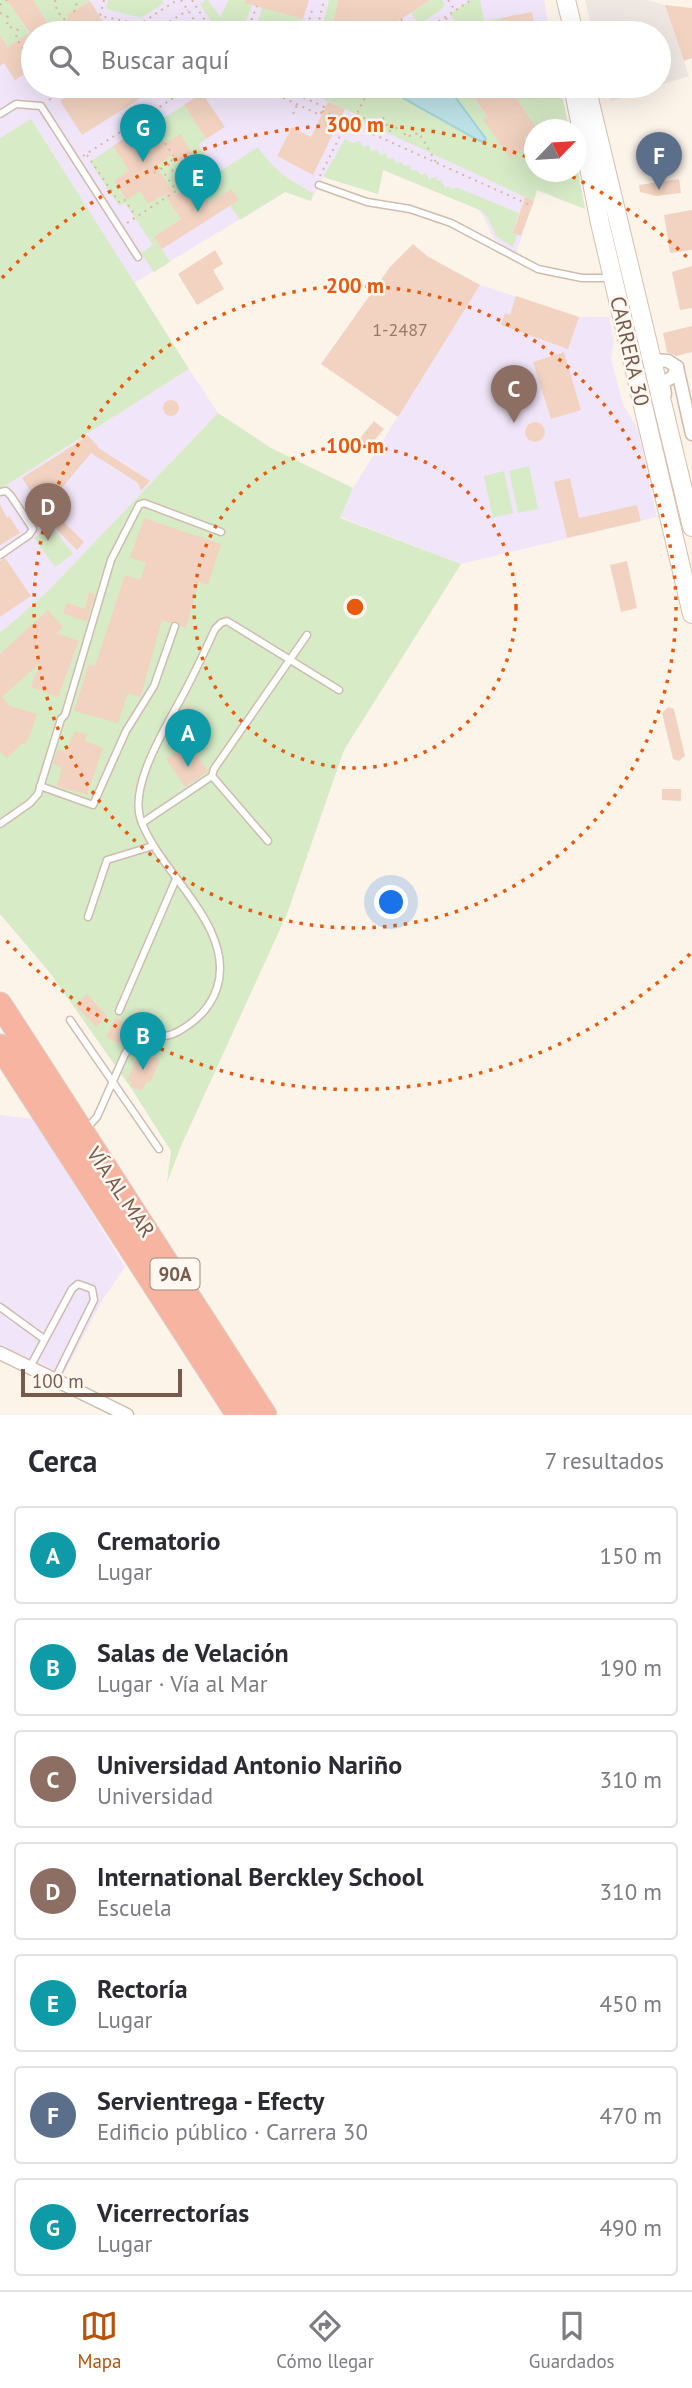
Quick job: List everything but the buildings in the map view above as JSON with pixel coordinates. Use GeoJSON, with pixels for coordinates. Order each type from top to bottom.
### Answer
{"type":"FeatureCollection","features":[{"type":"Feature","properties":{"kind":"highway","name":"VÍA AL MAR"},"geometry":{"type":"LineString","coordinates":[[0,1004],[265,1415]]}},
{"type":"Feature","properties":{"kind":"highway","name":"VÍA AL MAR"},"geometry":{"type":"LineString","coordinates":[[0,1046],[238,1415]]}},
{"type":"Feature","properties":{"kind":"main road"},"geometry":{"type":"LineString","coordinates":[[556,0],[560,21]]}},
{"type":"Feature","properties":{"kind":"main road"},"geometry":{"type":"LineString","coordinates":[[566,0],[571,21]]}},
{"type":"Feature","properties":{"kind":"main road","name":"CARRERA 30"},"geometry":{"type":"LineString","coordinates":[[576,98],[613,278],[692,614]]}},
{"type":"Feature","properties":{"kind":"main road","name":"CARRERA 30"},"geometry":{"type":"LineString","coordinates":[[589,98],[692,527]]}},
{"type":"Feature","properties":{"kind":"street"},"geometry":{"type":"LineString","coordinates":[[653,360],[668,361],[677,367],[692,434]]}},
{"type":"Feature","properties":{"kind":"street"},"geometry":{"type":"LineString","coordinates":[[677,367],[692,364]]}},
{"type":"Feature","properties":{"kind":"street"},"geometry":{"type":"LineString","coordinates":[[677,367],[673,377],[663,382],[692,515]]}},
{"type":"Feature","properties":{"kind":"street"},"geometry":{"type":"LineString","coordinates":[[0,1353],[127,1415]]}},
{"type":"Feature","properties":{"kind":"lane"},"geometry":{"type":"LineString","coordinates":[[0,114],[16,104],[41,106],[138,257]]}},
{"type":"Feature","properties":{"kind":"lane"},"geometry":{"type":"LineString","coordinates":[[317,185],[367,202],[410,209],[451,223],[538,269],[582,278],[613,278]]}},
{"type":"Feature","properties":{"kind":"lane"},"geometry":{"type":"LineString","coordinates":[[0,492],[5,491],[11,496],[33,529],[30,535],[0,555]]}},
{"type":"Feature","properties":{"kind":"lane"},"geometry":{"type":"LineString","coordinates":[[0,824],[30,803],[38,794],[61,719],[65,715],[111,559],[141,502],[222,532]]}},
{"type":"Feature","properties":{"kind":"lane"},"geometry":{"type":"LineString","coordinates":[[83,1134],[97,1117],[125,1054],[139,1031],[162,1038],[176,1034],[205,1012],[218,986],[221,963],[216,940],[153,846],[138,806],[140,791],[155,748],[215,629],[227,621],[339,691]]}},
{"type":"Feature","properties":{"kind":"lane"},"geometry":{"type":"LineString","coordinates":[[40,786],[93,806],[126,731],[154,686],[175,626]]}},
{"type":"Feature","properties":{"kind":"lane"},"geometry":{"type":"LineString","coordinates":[[142,822],[212,776],[214,769],[307,635]]}},
{"type":"Feature","properties":{"kind":"lane"},"geometry":{"type":"LineString","coordinates":[[212,776],[268,841]]}},
{"type":"Feature","properties":{"kind":"lane"},"geometry":{"type":"LineString","coordinates":[[88,917],[107,860],[153,846]]}},
{"type":"Feature","properties":{"kind":"lane"},"geometry":{"type":"LineString","coordinates":[[119,1011],[176,879]]}},
{"type":"Feature","properties":{"kind":"lane"},"geometry":{"type":"LineString","coordinates":[[69,1020],[159,1149]]}},
{"type":"Feature","properties":{"kind":"lane"},"geometry":{"type":"LineString","coordinates":[[30,1368],[72,1289],[78,1284],[92,1289],[94,1300],[55,1379]]}},
{"type":"Feature","properties":{"kind":"lane"},"geometry":{"type":"LineString","coordinates":[[0,1307],[44,1339]]}},
{"type":"Feature","properties":{"kind":"path"},"geometry":{"type":"LineString","coordinates":[[0,5],[7,0]]}},
{"type":"Feature","properties":{"kind":"path"},"geometry":{"type":"LineString","coordinates":[[55,0],[57,11],[65,20]]}},
{"type":"Feature","properties":{"kind":"path"},"geometry":{"type":"LineString","coordinates":[[74,12],[78,0]]}},
{"type":"Feature","properties":{"kind":"path"},"geometry":{"type":"LineString","coordinates":[[104,0],[100,16],[125,21]]}},
{"type":"Feature","properties":{"kind":"path"},"geometry":{"type":"LineString","coordinates":[[145,21],[177,0]]}},
{"type":"Feature","properties":{"kind":"path"},"geometry":{"type":"LineString","coordinates":[[183,0],[195,21]]}},
{"type":"Feature","properties":{"kind":"path"},"geometry":{"type":"LineString","coordinates":[[192,0],[205,21]]}},
{"type":"Feature","properties":{"kind":"path"},"geometry":{"type":"LineString","coordinates":[[319,21],[324,0]]}},
{"type":"Feature","properties":{"kind":"path"},"geometry":{"type":"LineString","coordinates":[[448,0],[455,10]]}},
{"type":"Feature","properties":{"kind":"path"},"geometry":{"type":"LineString","coordinates":[[440,21],[471,0]]}},
{"type":"Feature","properties":{"kind":"path"},"geometry":{"type":"LineString","coordinates":[[251,21],[257,6]]}},
{"type":"Feature","properties":{"kind":"path"},"geometry":{"type":"LineString","coordinates":[[309,21],[313,6]]}},
{"type":"Feature","properties":{"kind":"path"},"geometry":{"type":"LineString","coordinates":[[171,21],[188,10]]}},
{"type":"Feature","properties":{"kind":"path"},"geometry":{"type":"LineString","coordinates":[[0,13],[8,17],[7,26],[18,30],[16,38],[21,45]]}},
{"type":"Feature","properties":{"kind":"path"},"geometry":{"type":"LineString","coordinates":[[446,17],[449,21]]}},
{"type":"Feature","properties":{"kind":"path"},"geometry":{"type":"LineString","coordinates":[[76,161],[174,98]]}},
{"type":"Feature","properties":{"kind":"path"},"geometry":{"type":"LineString","coordinates":[[283,98],[320,116],[324,107],[305,98]]}},
{"type":"Feature","properties":{"kind":"path"},"geometry":{"type":"LineString","coordinates":[[351,126],[365,98]]}},
{"type":"Feature","properties":{"kind":"path"},"geometry":{"type":"LineString","coordinates":[[41,106],[51,99]]}},
{"type":"Feature","properties":{"kind":"path"},"geometry":{"type":"LineString","coordinates":[[293,114],[298,105]]}},
{"type":"Feature","properties":{"kind":"path"},"geometry":{"type":"LineString","coordinates":[[322,111],[532,206]]}},
{"type":"Feature","properties":{"kind":"path"},"geometry":{"type":"LineString","coordinates":[[357,115],[373,122],[383,118],[390,131],[401,126],[406,137],[419,133],[438,165]]}},
{"type":"Feature","properties":{"kind":"path"},"geometry":{"type":"LineString","coordinates":[[147,116],[175,158],[153,173]]}},
{"type":"Feature","properties":{"kind":"path"},"geometry":{"type":"LineString","coordinates":[[317,185],[346,124]]}},
{"type":"Feature","properties":{"kind":"path"},"geometry":{"type":"LineString","coordinates":[[330,141],[336,144]]}},
{"type":"Feature","properties":{"kind":"path"},"geometry":{"type":"LineString","coordinates":[[86,154],[119,202],[124,199],[136,216]]}},
{"type":"Feature","properties":{"kind":"path"},"geometry":{"type":"LineString","coordinates":[[168,163],[185,189]]}},
{"type":"Feature","properties":{"kind":"path"},"geometry":{"type":"LineString","coordinates":[[181,184],[212,164]]}},
{"type":"Feature","properties":{"kind":"path"},"geometry":{"type":"LineString","coordinates":[[119,228],[176,191],[161,168]]}},
{"type":"Feature","properties":{"kind":"shaded area"},"geometry":{"type":"Polygon","coordinates":[[[0,0],[544,0],[548,21],[21,21],[21,98],[563,98],[567,119],[524,119],[524,182],[580,182],[585,209],[536,190],[516,254],[494,239],[480,210],[383,170],[378,194],[323,177],[311,201],[285,192],[134,283],[31,119],[0,138],[0,0]]]}},
{"type":"Feature","properties":{"kind":"shaded area"},"geometry":{"type":"Polygon","coordinates":[[[585,0],[646,0],[665,5],[670,21],[590,21],[585,0]]]}},
{"type":"Feature","properties":{"kind":"shaded area"},"geometry":{"type":"Polygon","coordinates":[[[671,23],[689,76],[671,82],[671,23]]]}},
{"type":"Feature","properties":{"kind":"shaded area"},"geometry":{"type":"Polygon","coordinates":[[[480,285],[579,317],[609,317],[614,342],[611,358],[623,404],[638,430],[657,517],[461,564],[340,517],[353,488],[480,285]]]}},
{"type":"Feature","properties":{"kind":"shaded area"},"geometry":{"type":"Polygon","coordinates":[[[189,369],[218,413],[46,593],[0,633],[0,489],[189,369]]]}},
{"type":"Feature","properties":{"kind":"shaded area"},"geometry":{"type":"Polygon","coordinates":[[[0,1115],[34,1119],[125,1267],[103,1299],[62,1377],[0,1346],[0,1115]]]}},
{"type":"Feature","properties":{"kind":"green space"},"geometry":{"type":"Polygon","coordinates":[[[0,0],[8,0],[21,21],[21,48],[16,42],[8,47],[0,35],[0,0]]]}},
{"type":"Feature","properties":{"kind":"green space"},"geometry":{"type":"Polygon","coordinates":[[[33,0],[90,0],[64,21],[46,21],[33,0]]]}},
{"type":"Feature","properties":{"kind":"green space"},"geometry":{"type":"Polygon","coordinates":[[[108,0],[162,0],[164,3],[141,18],[106,9],[108,0]]]}},
{"type":"Feature","properties":{"kind":"green space"},"geometry":{"type":"Polygon","coordinates":[[[208,0],[220,17],[229,0],[256,0],[246,21],[211,21],[200,4],[208,0]]]}},
{"type":"Feature","properties":{"kind":"green space"},"geometry":{"type":"Polygon","coordinates":[[[329,0],[338,0],[334,21],[324,21],[329,0]]]}},
{"type":"Feature","properties":{"kind":"green space"},"geometry":{"type":"Polygon","coordinates":[[[430,0],[442,0],[445,4],[425,21],[416,21],[411,13],[430,0]]]}},
{"type":"Feature","properties":{"kind":"green space"},"geometry":{"type":"Polygon","coordinates":[[[471,0],[480,0],[484,21],[455,21],[450,14],[471,0]]]}},
{"type":"Feature","properties":{"kind":"green space"},"geometry":{"type":"Polygon","coordinates":[[[262,7],[303,19],[303,21],[258,21],[262,7]]]}},
{"type":"Feature","properties":{"kind":"green space"},"geometry":{"type":"Polygon","coordinates":[[[321,98],[403,98],[483,142],[456,98],[474,98],[487,116],[483,119],[524,143],[524,182],[580,182],[585,209],[537,190],[534,201],[355,118],[356,114],[321,98]]]}},
{"type":"Feature","properties":{"kind":"green space"},"geometry":{"type":"Polygon","coordinates":[[[516,98],[563,98],[567,119],[530,119],[516,98]]]}},
{"type":"Feature","properties":{"kind":"green space"},"geometry":{"type":"Polygon","coordinates":[[[184,105],[206,139],[199,145],[209,161],[206,164],[213,176],[258,147],[282,174],[313,193],[311,201],[285,192],[240,220],[230,206],[238,200],[231,189],[209,203],[200,188],[196,191],[192,185],[168,200],[181,219],[154,237],[170,262],[154,272],[141,253],[153,245],[125,203],[119,206],[90,162],[113,146],[129,171],[115,181],[140,191],[149,204],[170,189],[151,169],[172,155],[153,125],[184,105]]]}},
{"type":"Feature","properties":{"kind":"green space"},"geometry":{"type":"Polygon","coordinates":[[[31,119],[189,369],[0,489],[0,138],[31,119]]]}},
{"type":"Feature","properties":{"kind":"green space"},"geometry":{"type":"Polygon","coordinates":[[[345,139],[353,143],[360,141],[363,147],[369,145],[371,151],[378,150],[380,155],[386,153],[388,159],[394,158],[396,163],[402,162],[404,166],[410,165],[411,170],[417,170],[421,175],[426,173],[429,179],[437,177],[437,181],[441,180],[445,188],[458,188],[519,213],[513,232],[517,235],[513,247],[497,237],[487,217],[480,210],[383,170],[378,194],[323,177],[345,139]]]}},
{"type":"Feature","properties":{"kind":"green space"},"geometry":{"type":"Polygon","coordinates":[[[218,413],[271,448],[353,488],[340,518],[461,564],[344,750],[287,914],[181,1146],[167,1183],[171,1151],[133,1091],[50,973],[0,914],[0,633],[46,593],[218,413]]]}},
{"type":"Feature","properties":{"kind":"green space"},"geometry":{"type":"Polygon","coordinates":[[[529,466],[538,509],[518,513],[509,471],[529,466]]]}},
{"type":"Feature","properties":{"kind":"green space"},"geometry":{"type":"Polygon","coordinates":[[[504,471],[513,513],[493,518],[484,476],[504,471]]]}},
{"type":"Feature","properties":{"kind":"green space"},"geometry":{"type":"Polygon","coordinates":[[[51,525],[73,554],[55,567],[34,538],[51,525]]]}},
{"type":"Feature","properties":{"kind":"water"},"geometry":{"type":"Polygon","coordinates":[[[403,98],[456,98],[486,139],[483,142],[403,98]]]}},
{"type":"Feature","properties":{"kind":"place","name":"Vicerrectorías"},"geometry":{"type":"Point","coordinates":[143,162]}},
{"type":"Feature","properties":{"kind":"place","name":"Servientrega - Efecty"},"geometry":{"type":"Point","coordinates":[659,190]}},
{"type":"Feature","properties":{"kind":"place","name":"Rectoría"},"geometry":{"type":"Point","coordinates":[198,212]}},
{"type":"Feature","properties":{"kind":"place","name":"Universidad Antonio Nariño"},"geometry":{"type":"Point","coordinates":[514,423]}},
{"type":"Feature","properties":{"kind":"place","name":"International Berckley School"},"geometry":{"type":"Point","coordinates":[48,541]}},
{"type":"Feature","properties":{"kind":"place","name":"Crematorio"},"geometry":{"type":"Point","coordinates":[188,767]}},
{"type":"Feature","properties":{"kind":"place","name":"Salas de Velación"},"geometry":{"type":"Point","coordinates":[143,1070]}}]}
